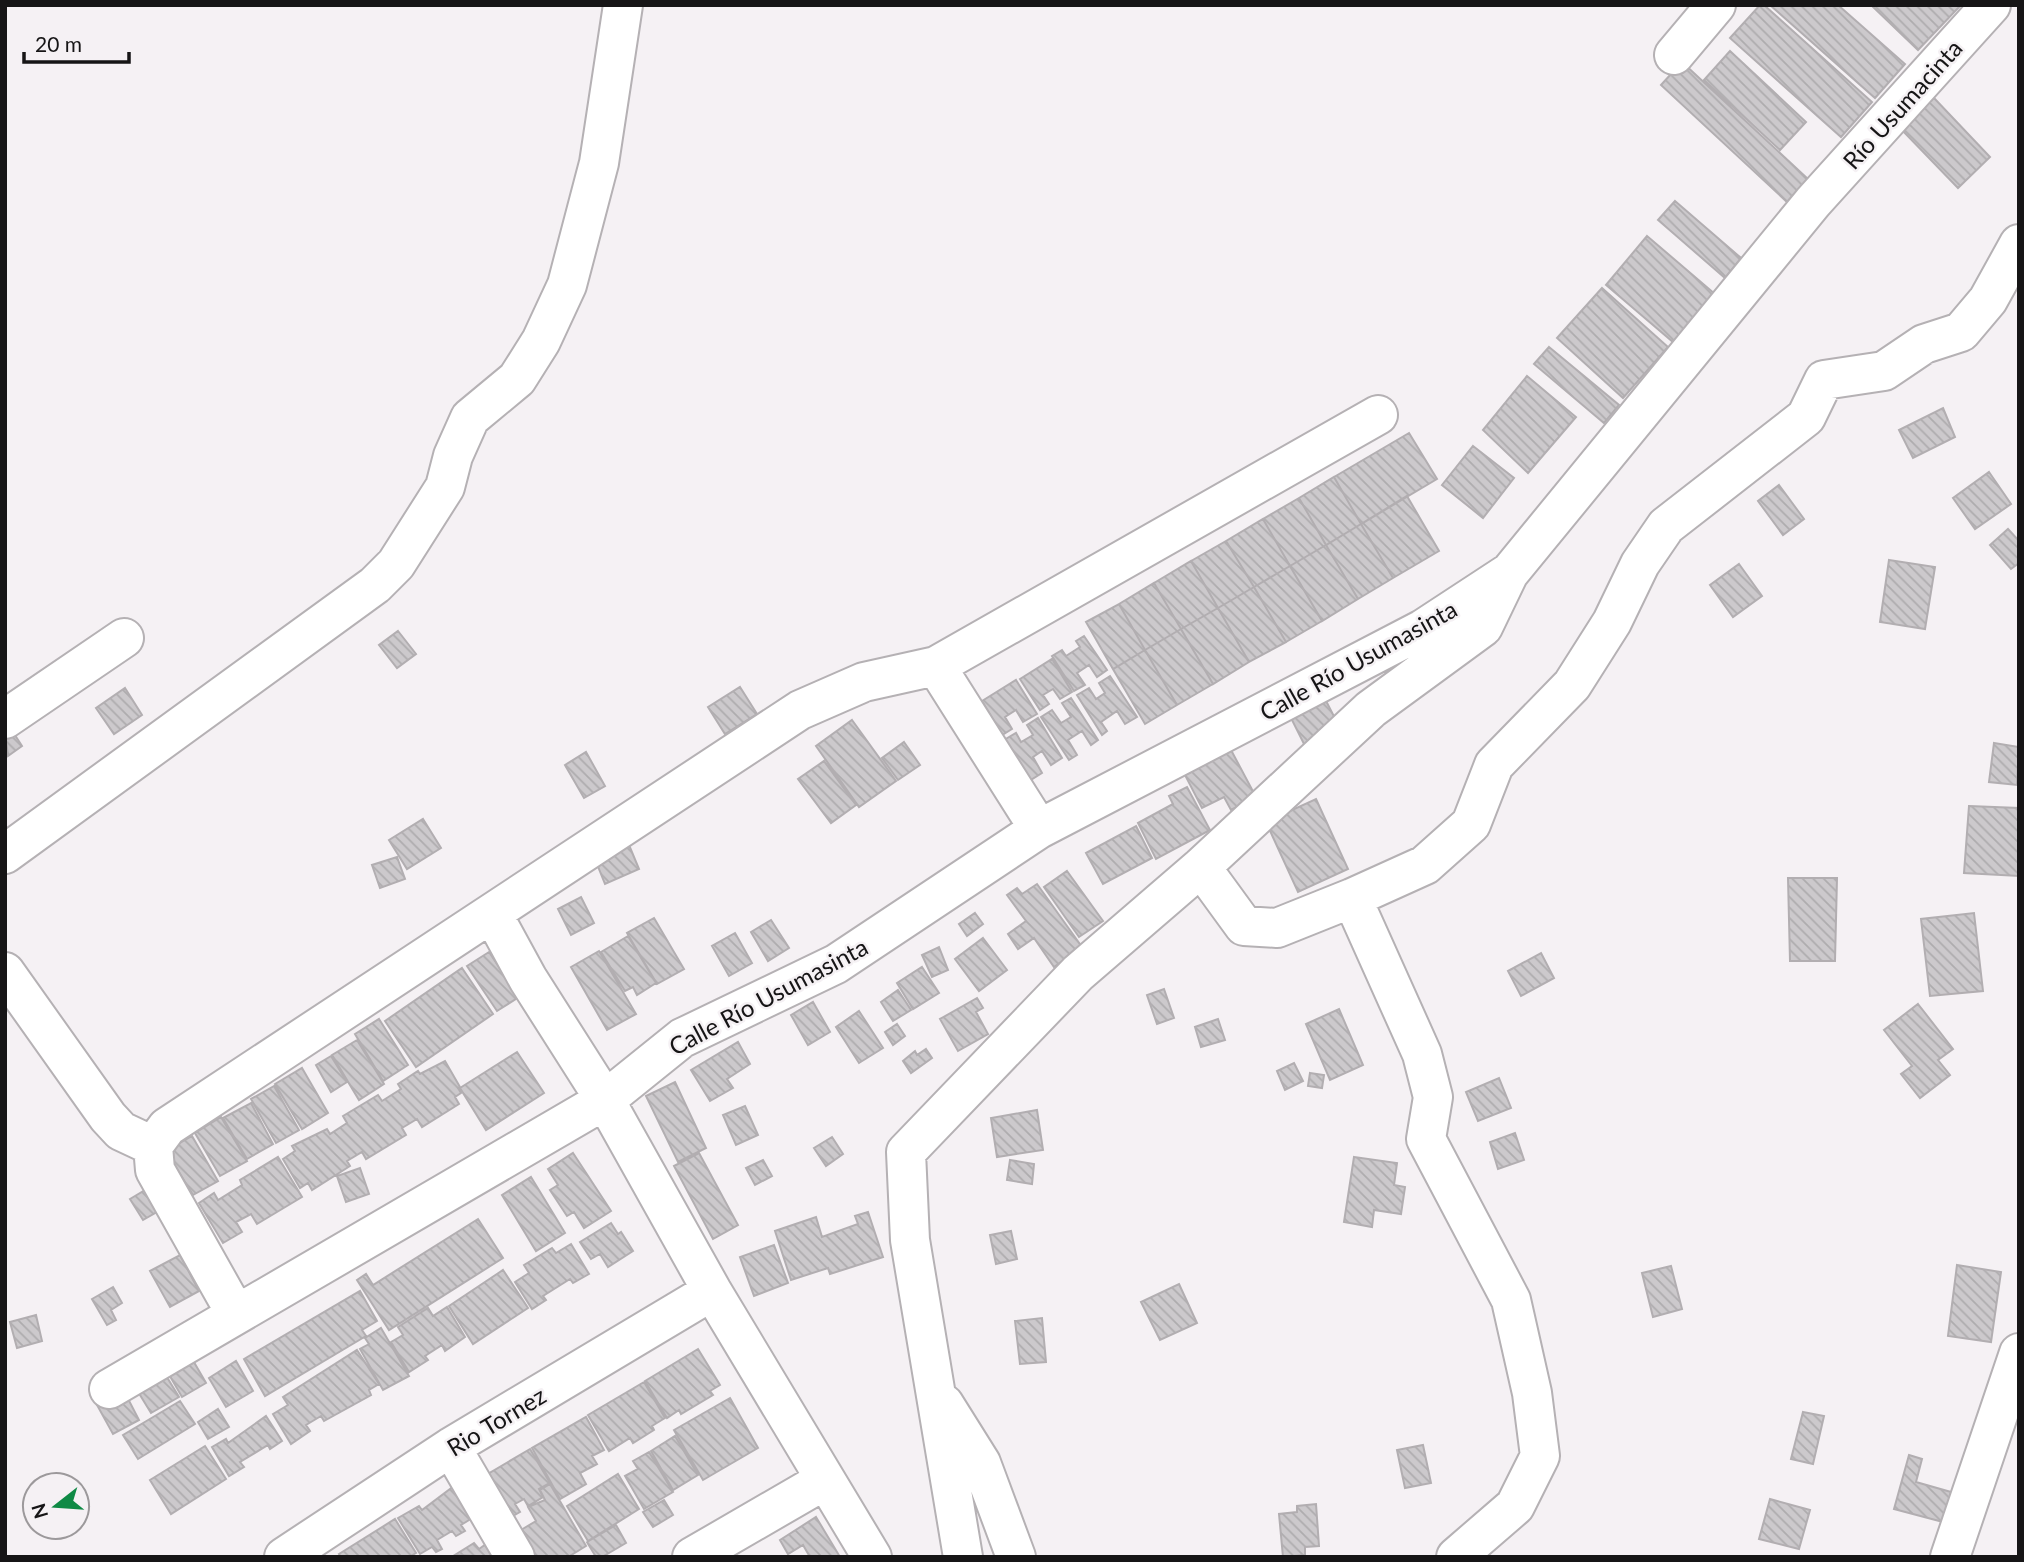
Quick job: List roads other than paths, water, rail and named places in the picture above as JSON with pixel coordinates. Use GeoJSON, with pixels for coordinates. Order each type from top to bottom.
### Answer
{"type":"FeatureCollection","features":[{"type":"Feature","properties":{"kind":"street"},"geometry":{"type":"LineString","coordinates":[[5,854],[375,585],[396,564],[445,487],[453,456],[470,418],[517,379],[541,341],[567,285],[599,163],[623,5]]}},
{"type":"Feature","properties":{"kind":"street"},"geometry":{"type":"LineString","coordinates":[[1674,55],[1716,5]]}},
{"type":"Feature","properties":{"kind":"street","name":"Río Usumacinta"},"geometry":{"type":"LineString","coordinates":[[1812,202],[1991,5]]}},
{"type":"Feature","properties":{"kind":"street","name":"Calle Río Usumasinta"},"geometry":{"type":"LineString","coordinates":[[109,1389],[605,1100],[681,1038],[836,964],[1040,829],[1423,629],[1510,572],[1812,202]]}},
{"type":"Feature","properties":{"kind":"street"},"geometry":{"type":"LineString","coordinates":[[1201,867],[1244,926],[1277,928],[1425,865],[1471,824],[1494,765],[1572,685],[1612,622],[1640,564],[1666,526],[1806,418],[1824,380],[1884,371],[1924,344],[1961,332],[1988,300],[2019,244]]}},
{"type":"Feature","properties":{"kind":"street"},"geometry":{"type":"LineString","coordinates":[[236,1314],[155,1170],[153,1146],[167,1127],[800,710],[864,682],[936,667],[1378,415]]}},
{"type":"Feature","properties":{"kind":"street"},"geometry":{"type":"LineString","coordinates":[[963,1557],[910,1240],[906,1152],[1078,972],[1201,867],[1371,709],[1483,627],[1510,572]]}},
{"type":"Feature","properties":{"kind":"street"},"geometry":{"type":"LineString","coordinates":[[5,719],[124,638]]}},
{"type":"Feature","properties":{"kind":"street"},"geometry":{"type":"LineString","coordinates":[[936,667],[1040,829]]}},
{"type":"Feature","properties":{"kind":"street"},"geometry":{"type":"LineString","coordinates":[[1352,898],[1422,1054],[1433,1097],[1426,1139],[1511,1300],[1532,1393],[1540,1456],[1515,1506],[1456,1557]]}},
{"type":"Feature","properties":{"kind":"street"},"geometry":{"type":"LineString","coordinates":[[492,913],[528,979],[605,1100],[712,1291],[872,1557]]}},
{"type":"Feature","properties":{"kind":"street"},"geometry":{"type":"LineString","coordinates":[[5,972],[108,1117],[121,1131],[153,1146]]}},
{"type":"Feature","properties":{"kind":"street","name":"Rio Tornez"},"geometry":{"type":"LineString","coordinates":[[284,1557],[451,1447],[712,1291]]}},
{"type":"Feature","properties":{"kind":"street"},"geometry":{"type":"LineString","coordinates":[[1950,1557],[2019,1353]]}},
{"type":"Feature","properties":{"kind":"street"},"geometry":{"type":"LineString","coordinates":[[933,1387],[981,1463],[1016,1557]]}},
{"type":"Feature","properties":{"kind":"street"},"geometry":{"type":"LineString","coordinates":[[451,1447],[515,1557]]}},
{"type":"Feature","properties":{"kind":"street"},"geometry":{"type":"LineString","coordinates":[[692,1557],[825,1480]]}}]}
